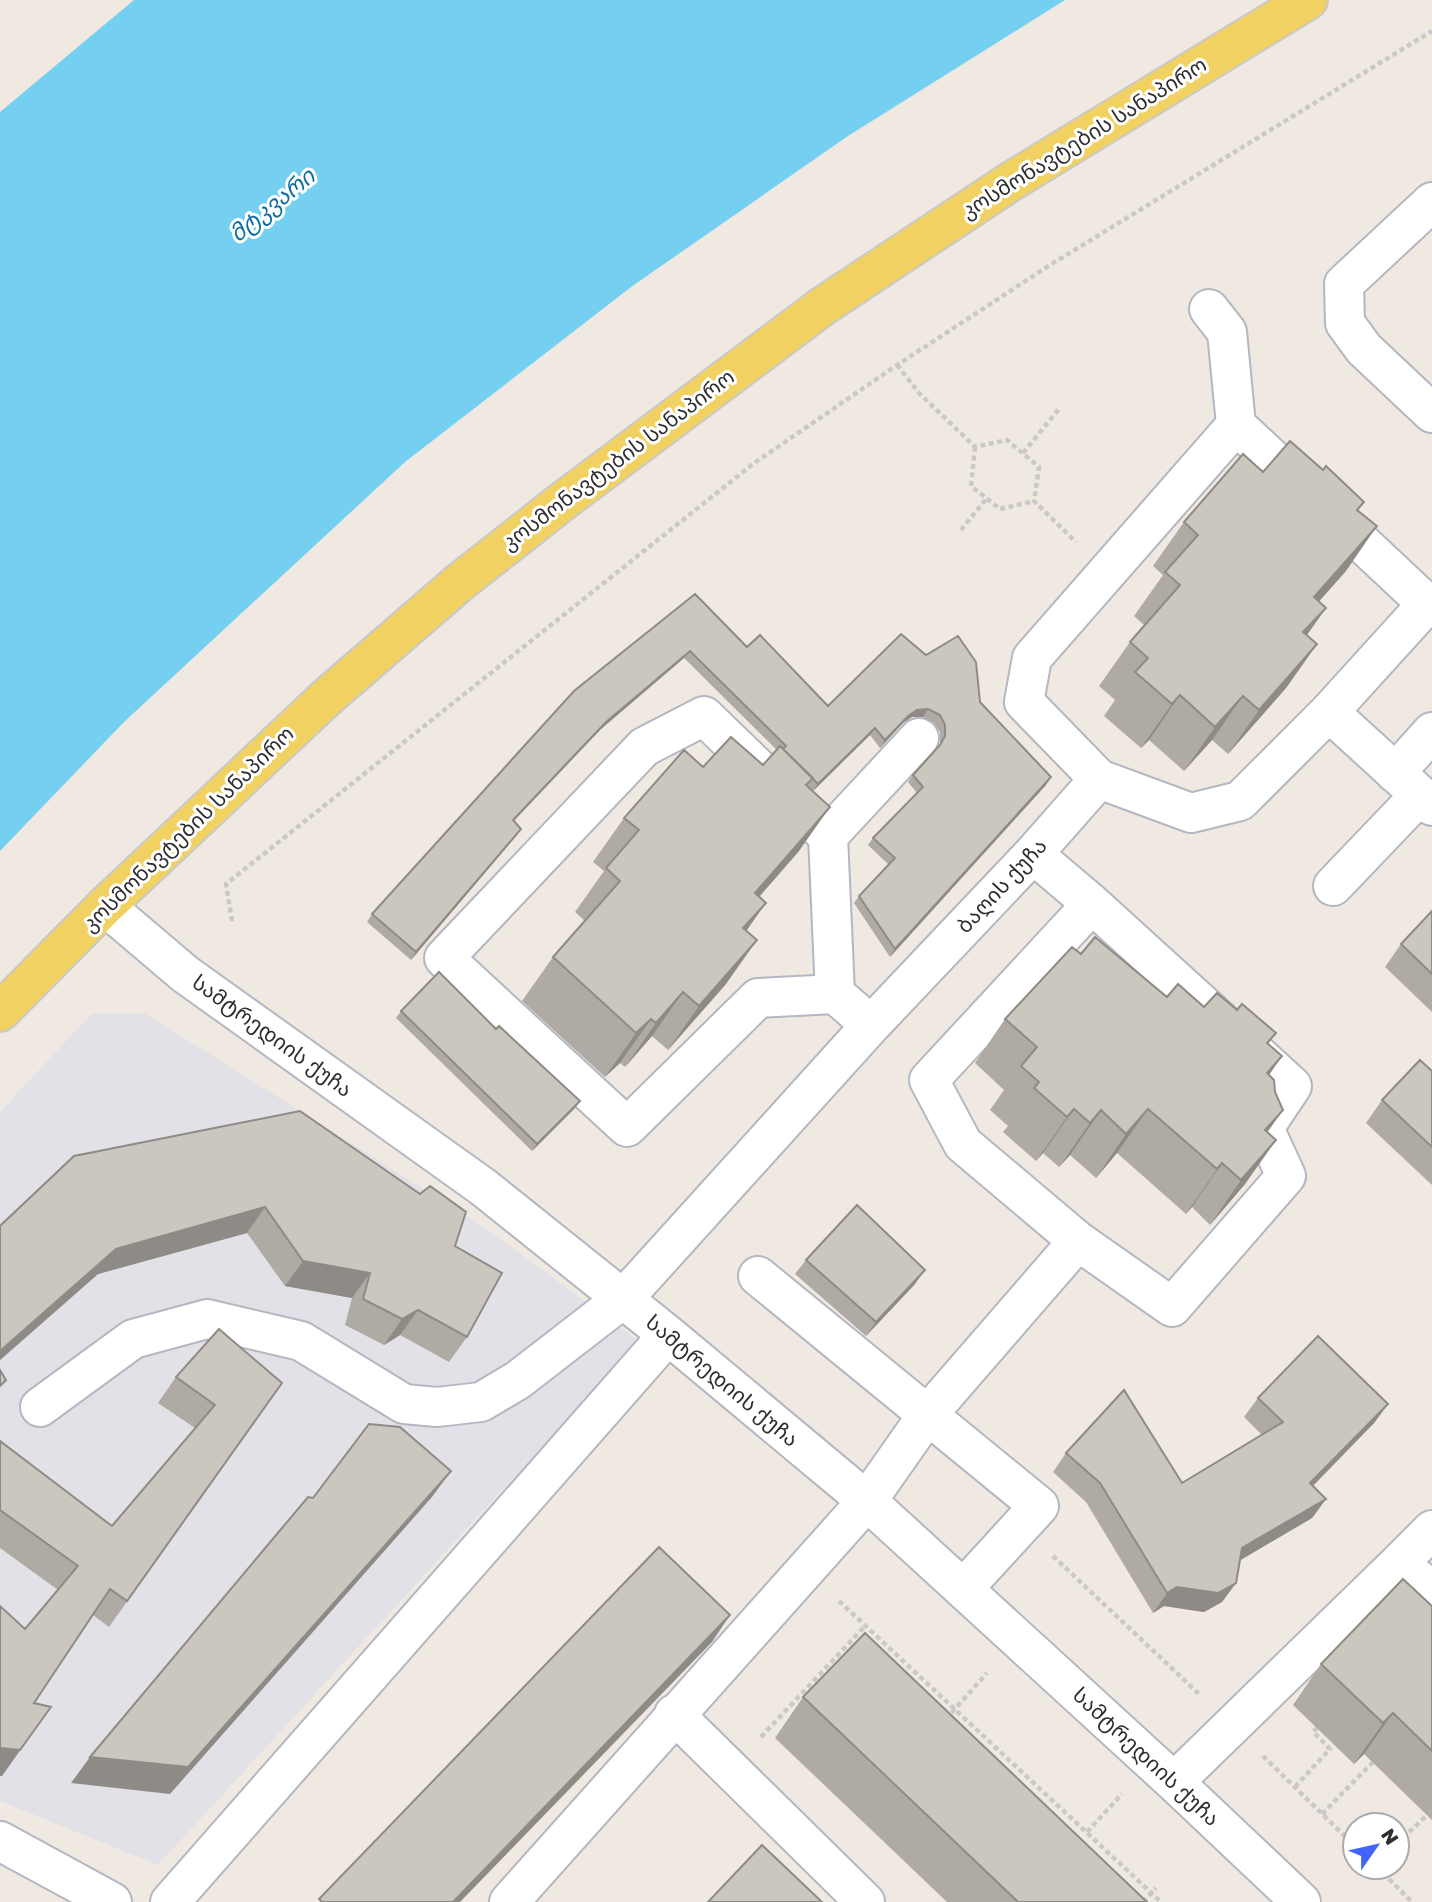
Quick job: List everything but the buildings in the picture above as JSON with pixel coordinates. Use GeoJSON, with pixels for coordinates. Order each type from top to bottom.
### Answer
{"type":"FeatureCollection","features":[{"type":"Feature","properties":{"kind":"main road","name":"კოსმონავტების სანაპირო"},"geometry":{"type":"LineString","coordinates":[[0,1012],[105,906],[326,698],[460,582],[573,493],[823,306],[1010,182],[1308,0]]}},
{"type":"Feature","properties":{"kind":"street"},"geometry":{"type":"LineString","coordinates":[[1432,202],[1344,284],[1345,323],[1364,349],[1432,413]]}},
{"type":"Feature","properties":{"kind":"street"},"geometry":{"type":"LineString","coordinates":[[1209,309],[1227,332],[1236,425],[1427,604],[1329,712],[1240,801],[1191,813],[1100,779],[1024,702],[1032,658],[1236,425]]}},
{"type":"Feature","properties":{"kind":"street"},"geometry":{"type":"LineString","coordinates":[[1329,712],[1416,791]]}},
{"type":"Feature","properties":{"kind":"street"},"geometry":{"type":"LineString","coordinates":[[835,994],[828,836],[704,716],[644,747],[444,958],[626,1127],[758,998],[835,994],[871,1025]]}},
{"type":"Feature","properties":{"kind":"street"},"geometry":{"type":"LineString","coordinates":[[1333,886],[1416,791],[1432,732]]}},
{"type":"Feature","properties":{"kind":"street"},"geometry":{"type":"LineString","coordinates":[[828,836],[919,738]]}},
{"type":"Feature","properties":{"kind":"street","name":"ბაღის ქუჩა"},"geometry":{"type":"LineString","coordinates":[[40,1408],[133,1339],[207,1319],[301,1341],[404,1404],[437,1407],[481,1402],[518,1380],[624,1298],[871,1025],[1100,779]]}},
{"type":"Feature","properties":{"kind":"street"},"geometry":{"type":"LineString","coordinates":[[1033,854],[1092,904],[1292,1086],[1264,1128],[1286,1176],[1172,1307],[1078,1241],[963,1144],[929,1080],[1092,904]]}},
{"type":"Feature","properties":{"kind":"street","name":"სამტრედიის ქუჩა"},"geometry":{"type":"LineString","coordinates":[[105,906],[185,974],[483,1187],[624,1298],[867,1501],[1301,1902]]}},
{"type":"Feature","properties":{"kind":"street"},"geometry":{"type":"LineString","coordinates":[[509,1902],[674,1714],[867,1501],[929,1415],[1078,1241]]}},
{"type":"Feature","properties":{"kind":"street"},"geometry":{"type":"LineString","coordinates":[[758,1276],[1040,1506],[963,1589]]}},
{"type":"Feature","properties":{"kind":"street"},"geometry":{"type":"LineString","coordinates":[[170,1902],[668,1335]]}},
{"type":"Feature","properties":{"kind":"street"},"geometry":{"type":"LineString","coordinates":[[1174,1782],[1432,1530]]}},
{"type":"Feature","properties":{"kind":"street"},"geometry":{"type":"LineString","coordinates":[[1398,1564],[1432,1590]]}},
{"type":"Feature","properties":{"kind":"street"},"geometry":{"type":"LineString","coordinates":[[674,1714],[865,1902]]}},
{"type":"Feature","properties":{"kind":"street"},"geometry":{"type":"LineString","coordinates":[[0,1841],[111,1902]]}},
{"type":"Feature","properties":{"kind":"path"},"geometry":{"type":"LineString","coordinates":[[232,921],[226,884],[753,464],[1050,265],[1432,31]]}},
{"type":"Feature","properties":{"kind":"path"},"geometry":{"type":"LineString","coordinates":[[897,365],[919,393],[975,447]]}},
{"type":"Feature","properties":{"kind":"path"},"geometry":{"type":"LineString","coordinates":[[1023,453],[1059,409]]}},
{"type":"Feature","properties":{"kind":"path"},"geometry":{"type":"LineString","coordinates":[[975,447],[1007,440],[1039,467],[1034,501]]}},
{"type":"Feature","properties":{"kind":"path"},"geometry":{"type":"LineString","coordinates":[[975,447],[971,485],[1000,509],[1034,501]]}},
{"type":"Feature","properties":{"kind":"path"},"geometry":{"type":"LineString","coordinates":[[961,530],[987,498]]}},
{"type":"Feature","properties":{"kind":"path"},"geometry":{"type":"LineString","coordinates":[[1034,501],[1107,572]]}},
{"type":"Feature","properties":{"kind":"path"},"geometry":{"type":"LineString","coordinates":[[1022,1527],[1341,1832]]}},
{"type":"Feature","properties":{"kind":"path"},"geometry":{"type":"LineString","coordinates":[[805,1570],[1161,1902]]}},
{"type":"Feature","properties":{"kind":"path"},"geometry":{"type":"LineString","coordinates":[[731,1770],[865,1626]]}},
{"type":"Feature","properties":{"kind":"path"},"geometry":{"type":"LineString","coordinates":[[946,1720],[1018,1639]]}},
{"type":"Feature","properties":{"kind":"path"},"geometry":{"type":"LineString","coordinates":[[1295,1787],[1330,1749],[1313,1732],[1317,1728]]}},
{"type":"Feature","properties":{"kind":"path"},"geometry":{"type":"LineString","coordinates":[[1322,1814],[1373,1762]]}},
{"type":"Feature","properties":{"kind":"path"},"geometry":{"type":"LineString","coordinates":[[1411,1830],[1427,1815]]}},
{"type":"Feature","properties":{"kind":"path"},"geometry":{"type":"LineString","coordinates":[[1064,1827],[1072,1818]]}},
{"type":"Feature","properties":{"kind":"path"},"geometry":{"type":"LineString","coordinates":[[1096,1856],[1104,1847]]}},
{"type":"Feature","properties":{"kind":"path"},"geometry":{"type":"LineString","coordinates":[[1391,1881],[1412,1902]]}},
{"type":"Feature","properties":{"kind":"path"},"geometry":{"type":"LineString","coordinates":[[1143,1902],[1156,1888]]}},
{"type":"Feature","properties":{"kind":"shaded area"},"geometry":{"type":"Polygon","coordinates":[[[92,1013],[146,1014],[484,1227],[639,1341],[158,1865],[0,1801],[0,1112],[92,1013]]]}},
{"type":"Feature","properties":{"kind":"water","name":"მტკვარი"},"geometry":{"type":"Polygon","coordinates":[[[134,0],[1065,0],[848,136],[631,287],[405,462],[124,722],[0,851],[0,112],[134,0]]]}}]}
